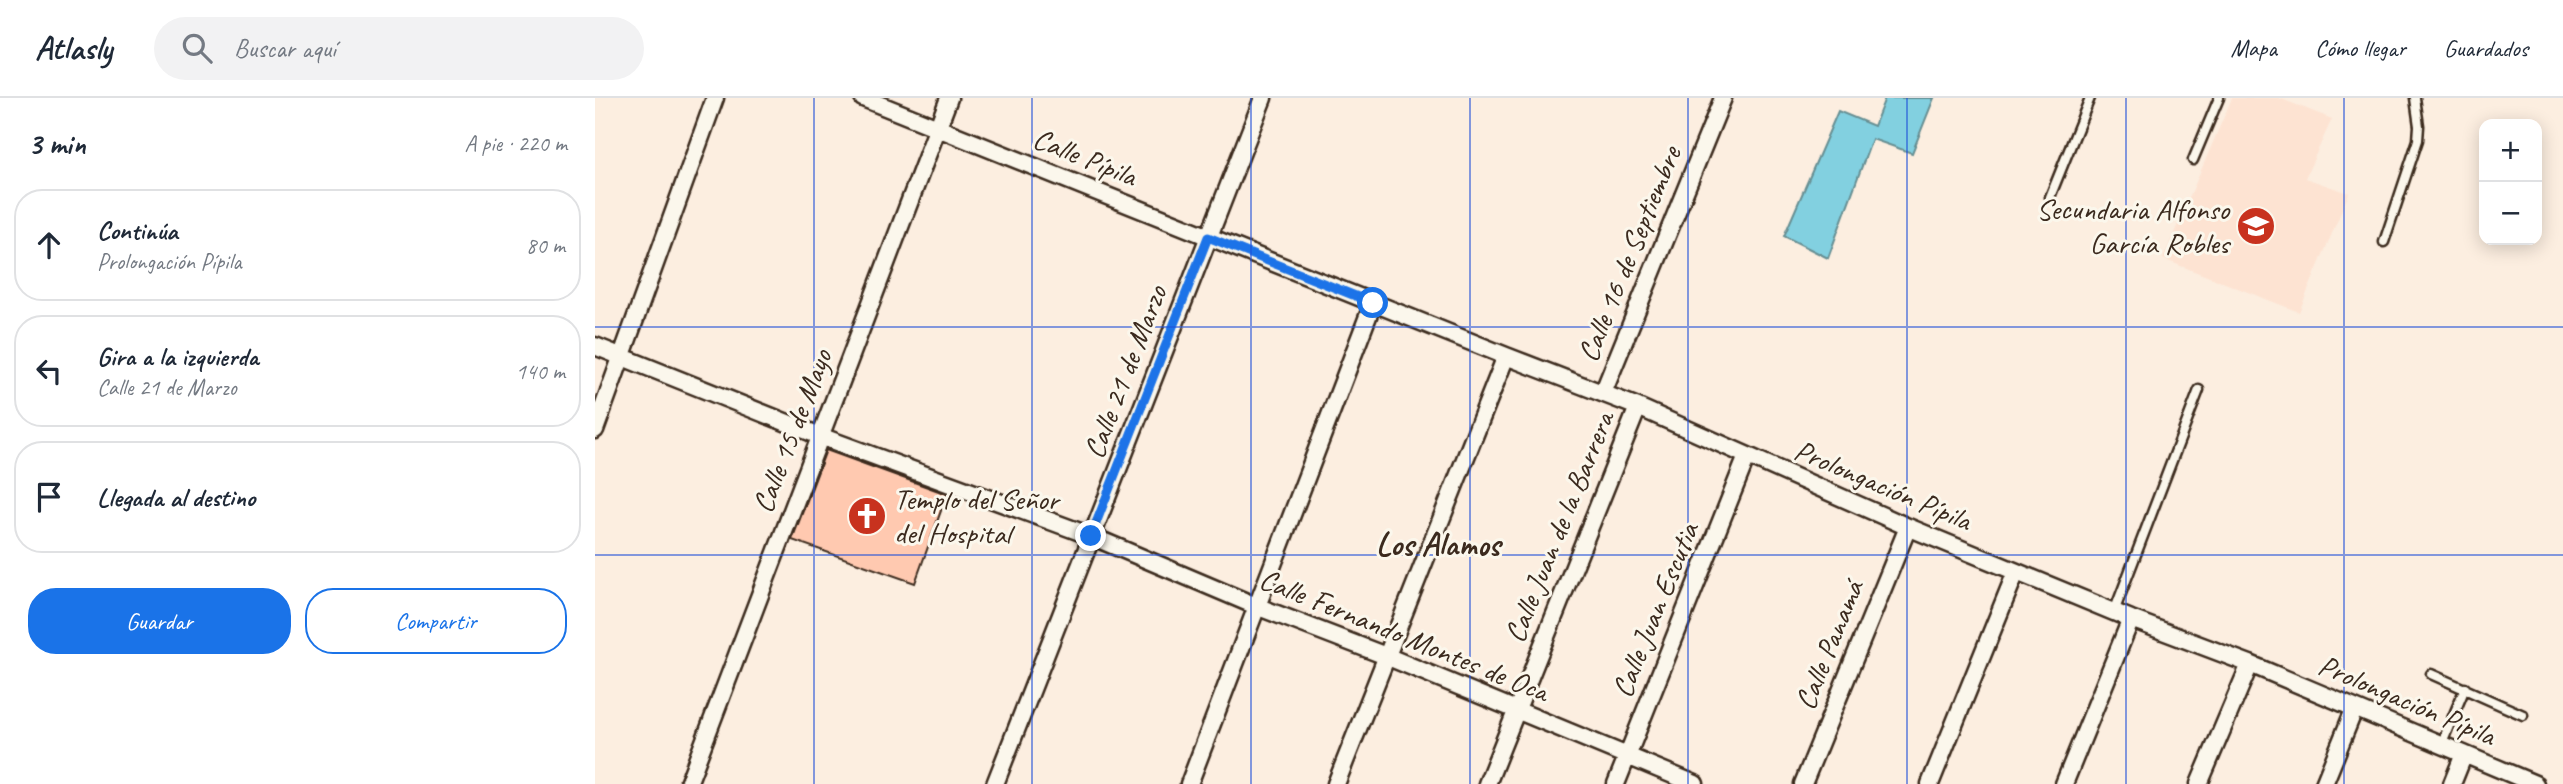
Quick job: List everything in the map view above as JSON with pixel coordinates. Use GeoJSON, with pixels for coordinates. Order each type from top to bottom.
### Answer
{"type":"FeatureCollection","features":[{"type":"Feature","properties":{"kind":"street"},"geometry":{"type":"LineString","coordinates":[[595,430],[715,98]]}},
{"type":"Feature","properties":{"kind":"street","name":"Calle Pípila"},"geometry":{"type":"LineString","coordinates":[[863,98],[1208,237]]}},
{"type":"Feature","properties":{"kind":"street","name":"Calle 15 de Mayo"},"geometry":{"type":"LineString","coordinates":[[688,784],[949,98]]}},
{"type":"Feature","properties":{"kind":"street","name":"Calle 21 de Marzo"},"geometry":{"type":"LineString","coordinates":[[995,784],[1263,98]]}},
{"type":"Feature","properties":{"kind":"street","name":"Calle 16 de Septiembre"},"geometry":{"type":"LineString","coordinates":[[1603,393],[1723,98]]}},
{"type":"Feature","properties":{"kind":"street","name":"Prolongación Pípila"},"geometry":{"type":"LineString","coordinates":[[1208,237],[1637,407],[1908,527],[2131,619],[2250,664],[2535,784]]}},
{"type":"Feature","properties":{"kind":"street"},"geometry":{"type":"LineString","coordinates":[[1189,784],[1373,303]]}},
{"type":"Feature","properties":{"kind":"street","name":"Calle Fernando Montes de Oca"},"geometry":{"type":"LineString","coordinates":[[595,346],[820,436],[1091,536],[1695,784]]}},
{"type":"Feature","properties":{"kind":"street"},"geometry":{"type":"LineString","coordinates":[[1336,784],[1506,356]]}},
{"type":"Feature","properties":{"kind":"street","name":"Calle Juan de la Barrera"},"geometry":{"type":"LineString","coordinates":[[1487,784],[1637,407]]}},
{"type":"Feature","properties":{"kind":"street","name":"Calle Juan Escutia"},"geometry":{"type":"LineString","coordinates":[[1616,784],[1747,456]]}},
{"type":"Feature","properties":{"kind":"street","name":"Calle Panamá"},"geometry":{"type":"LineString","coordinates":[[1803,784],[1908,527]]}},
{"type":"Feature","properties":{"kind":"street"},"geometry":{"type":"LineString","coordinates":[[1930,784],[2016,572]]}},
{"type":"Feature","properties":{"kind":"street"},"geometry":{"type":"LineString","coordinates":[[2064,784],[2131,619]]}},
{"type":"Feature","properties":{"kind":"street"},"geometry":{"type":"LineString","coordinates":[[2199,784],[2250,664]]}},
{"type":"Feature","properties":{"kind":"street"},"geometry":{"type":"LineString","coordinates":[[2324,784],[2354,710]]}},
{"type":"Feature","properties":{"kind":"street"},"geometry":{"type":"LineString","coordinates":[[2452,784],[2464,754]]}},
{"type":"Feature","properties":{"kind":"lane"},"geometry":{"type":"LineString","coordinates":[[2050,197],[2090,98]]}},
{"type":"Feature","properties":{"kind":"lane"},"geometry":{"type":"LineString","coordinates":[[2193,160],[2219,98]]}},
{"type":"Feature","properties":{"kind":"lane"},"geometry":{"type":"LineString","coordinates":[[2384,242],[2418,140],[2415,98]]}},
{"type":"Feature","properties":{"kind":"lane"},"geometry":{"type":"LineString","coordinates":[[2114,612],[2199,390]]}},
{"type":"Feature","properties":{"kind":"lane"},"geometry":{"type":"LineString","coordinates":[[2431,674],[2523,715]]}},
{"type":"Feature","properties":{"kind":"lane"},"geometry":{"type":"LineString","coordinates":[[2441,745],[2465,688]]}},
{"type":"Feature","properties":{"kind":"shaded area","name":"Secundaria Alfonso García Robles"},"geometry":{"type":"Polygon","coordinates":[[[2232,98],[2279,98],[2332,119],[2305,178],[2349,193],[2299,312],[2163,259],[2232,98]]]}},
{"type":"Feature","properties":{"kind":"water"},"geometry":{"type":"Polygon","coordinates":[[[1885,98],[1934,98],[1912,153],[1872,139],[1828,258],[1784,236],[1838,111],[1874,126],[1885,98]]]}},
{"type":"Feature","properties":{"kind":"building","name":"Templo del Señor del Hospital"},"geometry":{"type":"Polygon","coordinates":[[[826,450],[947,494],[915,583],[792,540],[826,450]]]}},
{"type":"Feature","properties":{"kind":"place","name":"Secundaria Alfonso García Robles"},"geometry":{"type":"Point","coordinates":[2256,226]}},
{"type":"Feature","properties":{"kind":"place","name":"Templo del Señor del Hospital"},"geometry":{"type":"Point","coordinates":[867,516]}},
{"type":"Feature","properties":{"kind":"district","name":"Los Alamos"},"geometry":{"type":"Point","coordinates":[1438,543]}},
{"type":"Feature","properties":{"kind":"route"},"geometry":{"type":"LineString","coordinates":[[1091,536],[1208,237],[1373,303]]}}]}
